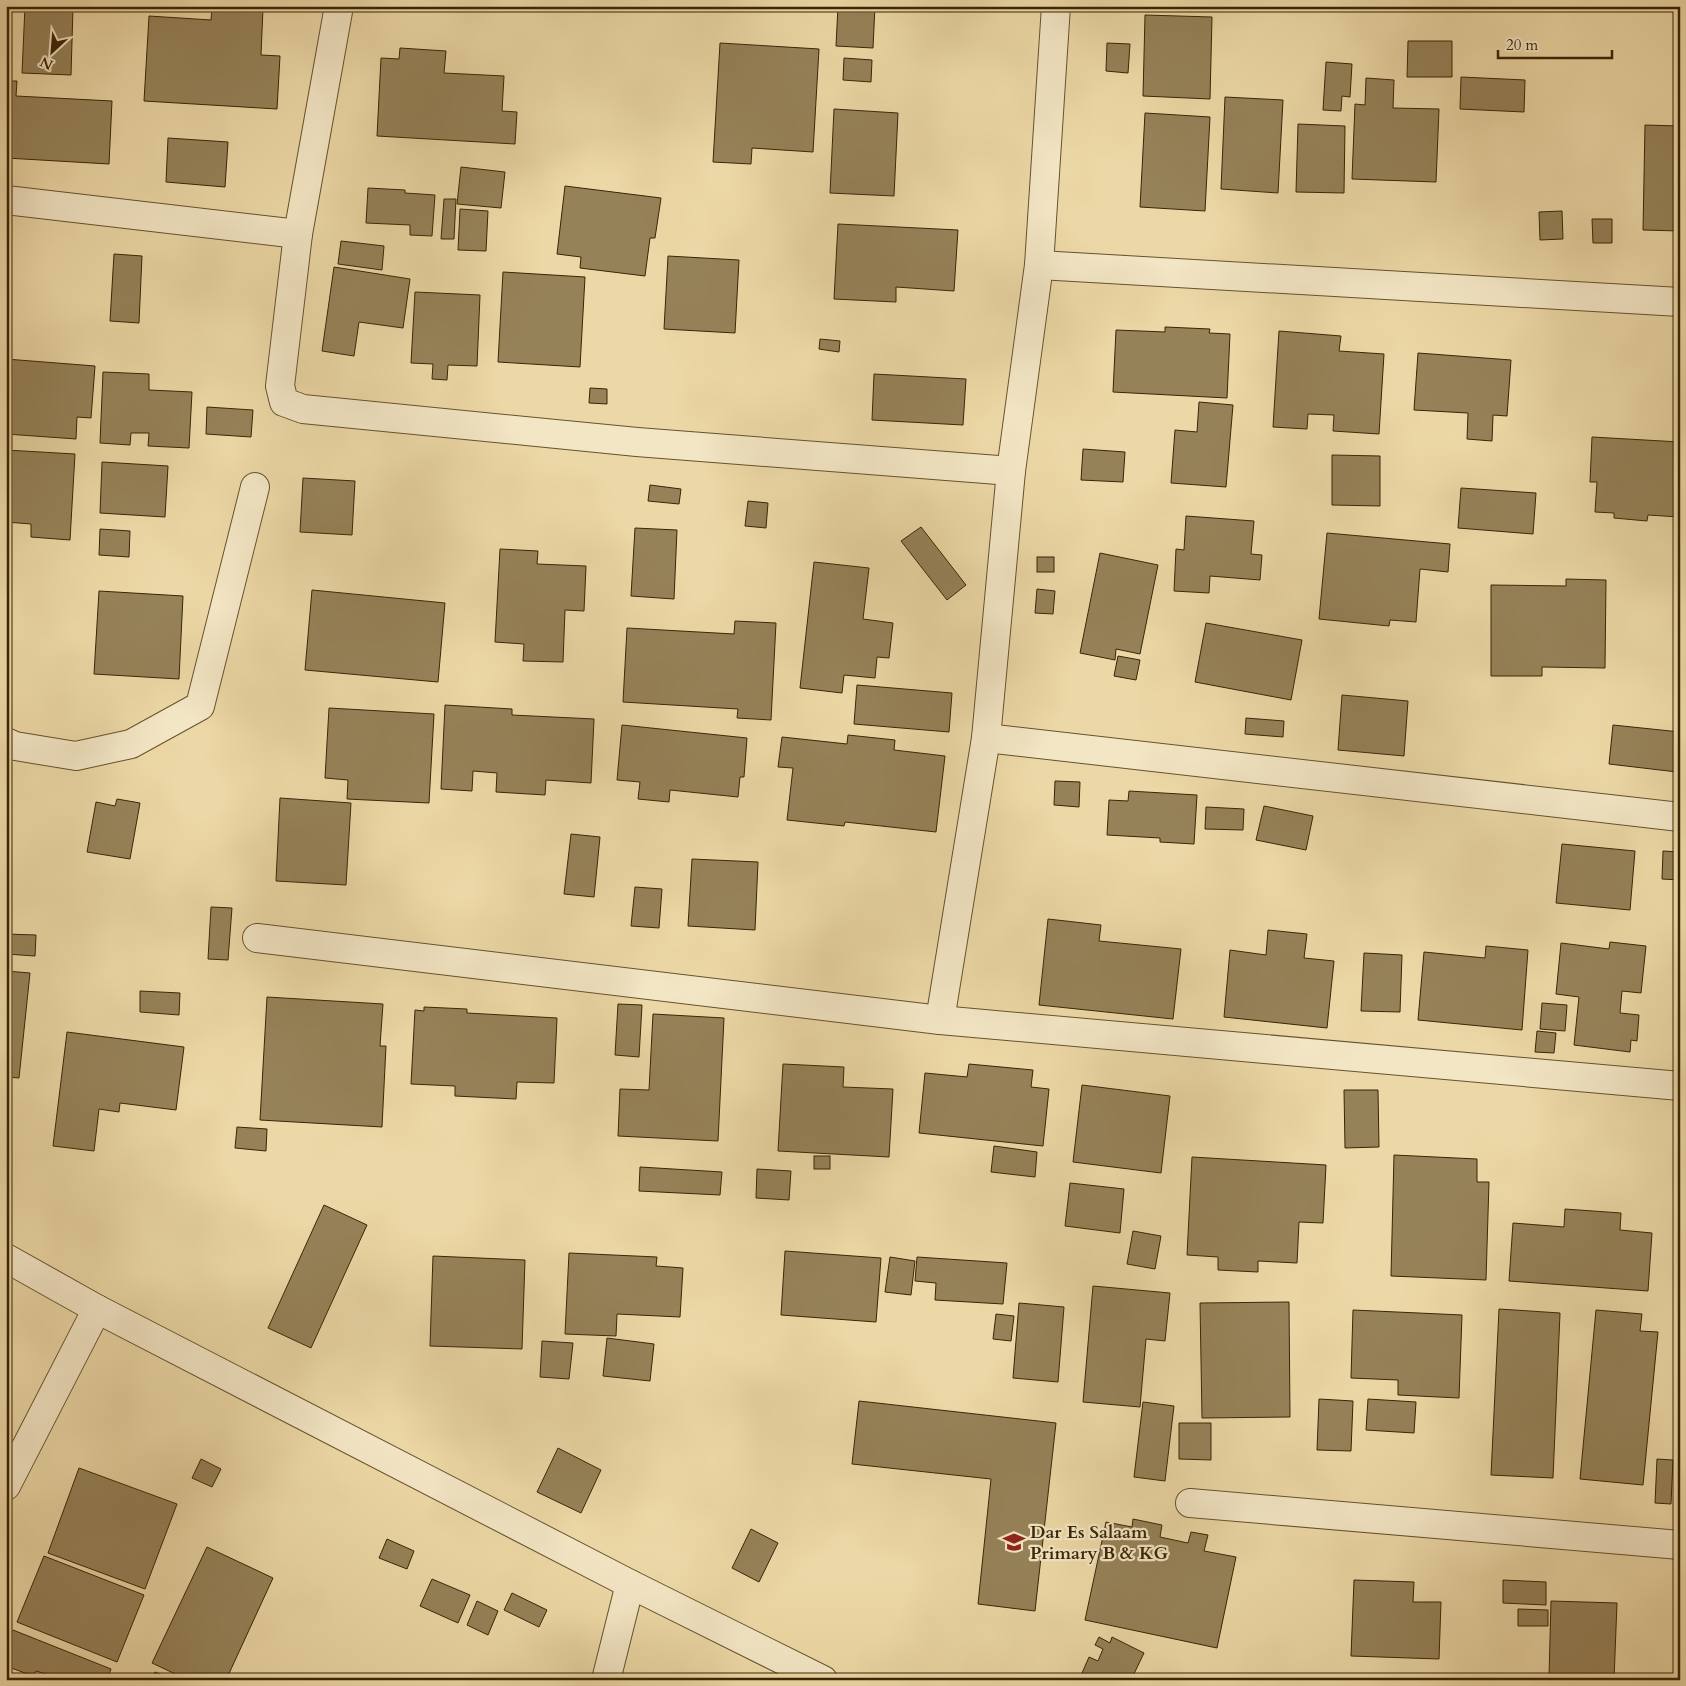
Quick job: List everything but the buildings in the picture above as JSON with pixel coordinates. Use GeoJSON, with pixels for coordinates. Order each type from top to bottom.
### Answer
{"type":"FeatureCollection","features":[{"type":"Feature","properties":{"kind":"street"},"geometry":{"type":"LineString","coordinates":[[339,6],[298,234],[280,386],[284,402],[303,409],[637,442],[1011,471]]}},
{"type":"Feature","properties":{"kind":"street"},"geometry":{"type":"LineString","coordinates":[[940,1020],[986,738],[1011,471],[1039,265],[1056,6]]}},
{"type":"Feature","properties":{"kind":"street"},"geometry":{"type":"LineString","coordinates":[[6,200],[298,234]]}},
{"type":"Feature","properties":{"kind":"street"},"geometry":{"type":"LineString","coordinates":[[1039,265],[1680,302]]}},
{"type":"Feature","properties":{"kind":"street"},"geometry":{"type":"LineString","coordinates":[[6,742],[15,746],[76,756],[131,744],[200,706],[255,487]]}},
{"type":"Feature","properties":{"kind":"street"},"geometry":{"type":"LineString","coordinates":[[986,738],[1680,817]]}},
{"type":"Feature","properties":{"kind":"street"},"geometry":{"type":"LineString","coordinates":[[257,938],[940,1020],[1680,1086]]}},
{"type":"Feature","properties":{"kind":"street"},"geometry":{"type":"LineString","coordinates":[[6,1258],[97,1309],[630,1584],[823,1680]]}},
{"type":"Feature","properties":{"kind":"street"},"geometry":{"type":"LineString","coordinates":[[6,1486],[97,1309]]}},
{"type":"Feature","properties":{"kind":"street"},"geometry":{"type":"LineString","coordinates":[[1190,1503],[1680,1545]]}},
{"type":"Feature","properties":{"kind":"street"},"geometry":{"type":"LineString","coordinates":[[606,1680],[630,1584]]}},
{"type":"Feature","properties":{"kind":"place","name":"Dar Es Salaam Primary B & KG"},"geometry":{"type":"Point","coordinates":[1014,1542]}}]}
